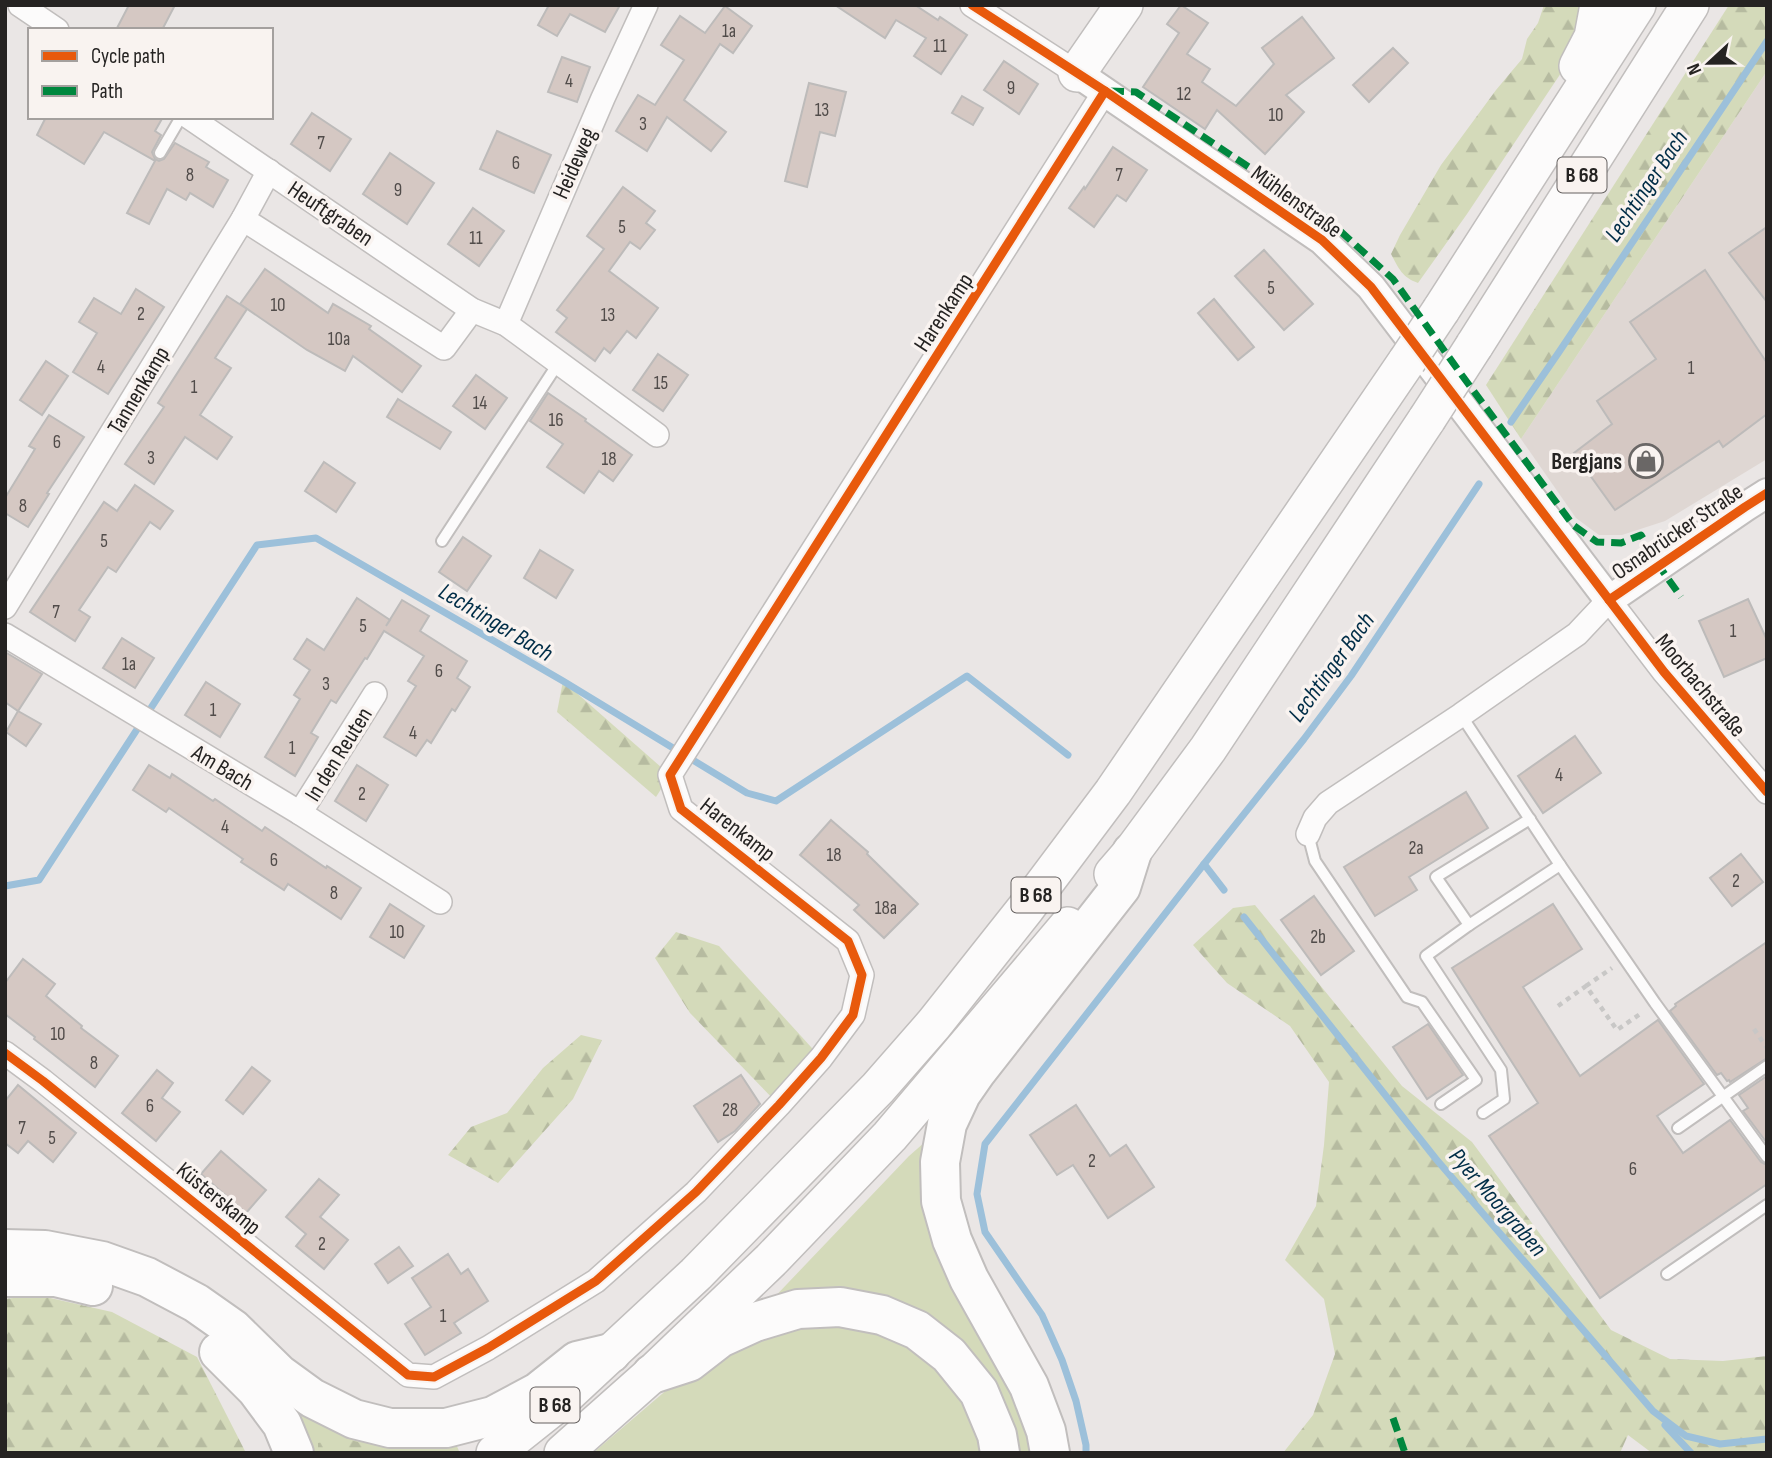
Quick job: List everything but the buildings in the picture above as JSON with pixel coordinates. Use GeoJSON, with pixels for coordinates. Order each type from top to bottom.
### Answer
{"type":"FeatureCollection","features":[{"type":"Feature","properties":{"kind":"highway"},"geometry":{"type":"LineString","coordinates":[[1091,82],[1124,5]]}},
{"type":"Feature","properties":{"kind":"highway"},"geometry":{"type":"LineString","coordinates":[[1443,307],[1444,281],[1564,94],[1593,37],[1599,5]]}},
{"type":"Feature","properties":{"kind":"highway","name":"B 68"},"geometry":{"type":"LineString","coordinates":[[495,1453],[554,1406],[696,1274],[878,1088],[934,1024],[1018,919],[1113,792],[1443,307],[1637,5]]}},
{"type":"Feature","properties":{"kind":"highway","name":"B 68"},"geometry":{"type":"LineString","coordinates":[[563,1453],[652,1374],[771,1261],[890,1136],[1132,852],[1208,748],[1427,419],[1690,5]]}},
{"type":"Feature","properties":{"kind":"highway"},"geometry":{"type":"LineString","coordinates":[[1050,1453],[1046,1431],[1029,1386],[969,1279],[952,1240],[941,1201],[940,1163],[947,1124],[961,1094],[1121,887],[1132,852]]}},
{"type":"Feature","properties":{"kind":"highway"},"geometry":{"type":"LineString","coordinates":[[5,1249],[45,1250],[102,1261],[147,1277],[196,1303],[233,1329],[279,1374],[312,1398],[354,1419],[390,1428],[446,1428],[494,1416],[538,1392],[577,1361],[611,1353]]}},
{"type":"Feature","properties":{"kind":"highway"},"geometry":{"type":"LineString","coordinates":[[5,1278],[56,1277],[108,1290],[170,1316],[217,1349],[256,1389],[282,1424],[294,1453]]}},
{"type":"Feature","properties":{"kind":"highway"},"geometry":{"type":"LineString","coordinates":[[652,1374],[689,1362],[720,1338],[755,1322],[798,1309],[840,1307],[881,1315],[917,1330],[949,1356],[979,1392],[997,1435],[1000,1453]]}},
{"type":"Feature","properties":{"kind":"street"},"geometry":{"type":"LineString","coordinates":[[20,5],[54,28]]}},
{"type":"Feature","properties":{"kind":"street","name":"Heideweg"},"geometry":{"type":"LineString","coordinates":[[506,324],[597,109],[646,5]]}},
{"type":"Feature","properties":{"kind":"street","name":"Mühlenstraße"},"geometry":{"type":"LineString","coordinates":[[972,5],[1091,82],[1322,240],[1371,287],[1609,600]]}},
{"type":"Feature","properties":{"kind":"street","name":"Harenkamp"},"geometry":{"type":"LineString","coordinates":[[408,1374],[434,1377],[488,1348],[596,1281],[696,1192],[821,1058],[853,1015],[862,975],[848,941],[681,809],[670,775],[1091,82]]}},
{"type":"Feature","properties":{"kind":"street","name":"Heuftgraben"},"geometry":{"type":"LineString","coordinates":[[192,119],[472,310],[506,324],[657,435]]}},
{"type":"Feature","properties":{"kind":"street","name":"Tannenkamp"},"geometry":{"type":"LineString","coordinates":[[5,607],[243,219],[269,171]]}},
{"type":"Feature","properties":{"kind":"street"},"geometry":{"type":"LineString","coordinates":[[243,219],[444,348],[472,310]]}},
{"type":"Feature","properties":{"kind":"street","name":"Osnabrücker Straße"},"geometry":{"type":"LineString","coordinates":[[1308,834],[1315,818],[1328,803],[1577,634],[1609,600],[1767,494]]}},
{"type":"Feature","properties":{"kind":"street","name":"Moorbachstraße"},"geometry":{"type":"LineString","coordinates":[[1609,600],[1664,671],[1767,792]]}},
{"type":"Feature","properties":{"kind":"street","name":"Am Bach"},"geometry":{"type":"LineString","coordinates":[[5,635],[300,813],[440,902]]}},
{"type":"Feature","properties":{"kind":"street","name":"In den Reuten"},"geometry":{"type":"LineString","coordinates":[[300,813],[375,694]]}},
{"type":"Feature","properties":{"kind":"street","name":"Küsterskamp"},"geometry":{"type":"LineString","coordinates":[[5,1053],[408,1374]]}},
{"type":"Feature","properties":{"kind":"lane"},"geometry":{"type":"LineString","coordinates":[[160,153],[180,119]]}},
{"type":"Feature","properties":{"kind":"lane"},"geometry":{"type":"LineString","coordinates":[[442,541],[559,362]]}},
{"type":"Feature","properties":{"kind":"lane"},"geometry":{"type":"LineString","coordinates":[[1461,715],[1560,865],[1767,1157]]}},
{"type":"Feature","properties":{"kind":"lane"},"geometry":{"type":"LineString","coordinates":[[1469,925],[1436,877],[1530,818]]}},
{"type":"Feature","properties":{"kind":"lane"},"geometry":{"type":"LineString","coordinates":[[1308,834],[1315,861],[1407,997],[1422,1002],[1476,1080],[1441,1104]]}},
{"type":"Feature","properties":{"kind":"lane"},"geometry":{"type":"LineString","coordinates":[[1483,1113],[1504,1099],[1501,1070],[1426,956],[1560,865]]}},
{"type":"Feature","properties":{"kind":"lane"},"geometry":{"type":"LineString","coordinates":[[1678,1128],[1767,1066]]}},
{"type":"Feature","properties":{"kind":"lane"},"geometry":{"type":"LineString","coordinates":[[1667,1274],[1767,1205]]}},
{"type":"Feature","properties":{"kind":"path"},"geometry":{"type":"LineString","coordinates":[[1558,1006],[1612,968]]}},
{"type":"Feature","properties":{"kind":"path"},"geometry":{"type":"LineString","coordinates":[[1586,986],[1617,1030],[1656,1003]]}},
{"type":"Feature","properties":{"kind":"path"},"geometry":{"type":"LineString","coordinates":[[1754,1029],[1767,1048]]}},
{"type":"Feature","properties":{"kind":"shaded area"},"geometry":{"type":"Polygon","coordinates":[[[1767,71],[1767,459],[1665,521],[1622,535],[1599,535],[1576,518],[1521,439],[1767,71]]]}},
{"type":"Feature","properties":{"kind":"green space"},"geometry":{"type":"Polygon","coordinates":[[[1544,5],[1585,5],[1563,70],[1418,283],[1413,281],[1402,272],[1391,254],[1400,235],[1441,165],[1522,59],[1527,39],[1538,23],[1544,5]]]}},
{"type":"Feature","properties":{"kind":"green space"},"geometry":{"type":"Polygon","coordinates":[[[1729,5],[1767,5],[1767,71],[1521,439],[1486,385],[1729,5]]]}},
{"type":"Feature","properties":{"kind":"green space"},"geometry":{"type":"Polygon","coordinates":[[[563,681],[670,775],[656,797],[557,712],[563,681]]]}},
{"type":"Feature","properties":{"kind":"green space"},"geometry":{"type":"Polygon","coordinates":[[[1255,905],[1402,1086],[1472,1142],[1611,1330],[1670,1359],[1723,1361],[1767,1356],[1767,1453],[1652,1453],[1628,1435],[1620,1453],[1283,1453],[1313,1415],[1335,1354],[1324,1299],[1285,1260],[1316,1206],[1329,1082],[1290,1026],[1227,983],[1193,945],[1233,908],[1255,905]]]}},
{"type":"Feature","properties":{"kind":"green space"},"geometry":{"type":"Polygon","coordinates":[[[676,932],[719,946],[821,1058],[779,1105],[690,1013],[655,958],[676,932]]]}},
{"type":"Feature","properties":{"kind":"green space"},"geometry":{"type":"Polygon","coordinates":[[[581,1035],[602,1040],[573,1099],[498,1183],[448,1155],[471,1127],[507,1113],[543,1068],[581,1035]]]}},
{"type":"Feature","properties":{"kind":"green space"},"geometry":{"type":"Polygon","coordinates":[[[933,1135],[1022,1403],[1032,1453],[1011,1453],[965,1357],[767,1305],[909,1156],[933,1135]]]}},
{"type":"Feature","properties":{"kind":"green space"},"geometry":{"type":"Polygon","coordinates":[[[37,1295],[112,1312],[197,1357],[246,1453],[5,1453],[5,1299],[37,1295]]]}},
{"type":"Feature","properties":{"kind":"green space"},"geometry":{"type":"Polygon","coordinates":[[[776,1322],[884,1325],[959,1389],[984,1453],[593,1453],[711,1352],[776,1322]]]}},
{"type":"Feature","properties":{"kind":"green space"},"geometry":{"type":"Polygon","coordinates":[[[291,1399],[455,1442],[459,1451],[306,1453],[291,1399]]]}},
{"type":"Feature","properties":{"kind":"green space"},"geometry":{"type":"Polygon","coordinates":[[[342,1438],[358,1442],[370,1453],[318,1453],[318,1443],[342,1438]]]}},
{"type":"Feature","properties":{"kind":"waterway","name":"Lechtinger Bach"},"geometry":{"type":"LineString","coordinates":[[1511,422],[1767,41]]}},
{"type":"Feature","properties":{"kind":"waterway"},"geometry":{"type":"LineString","coordinates":[[1086,1453],[1076,1401],[1042,1315],[985,1232],[977,1194],[985,1144],[1304,739],[1351,676],[1479,484]]}},
{"type":"Feature","properties":{"kind":"waterway","name":"Lechtinger Bach"},"geometry":{"type":"LineString","coordinates":[[5,886],[39,880],[257,545],[316,538],[563,681],[747,793],[776,801],[967,676],[1068,755]]}},
{"type":"Feature","properties":{"kind":"waterway","name":"Pyer Moorgraben"},"geometry":{"type":"LineString","coordinates":[[1204,864],[1224,890]]}},
{"type":"Feature","properties":{"kind":"waterway","name":"Pyer Moorgraben"},"geometry":{"type":"LineString","coordinates":[[1244,917],[1436,1159],[1653,1411],[1686,1436],[1720,1444],[1767,1439]]}},
{"type":"Feature","properties":{"kind":"waterway"},"geometry":{"type":"LineString","coordinates":[[1665,1425],[1691,1453]]}},
{"type":"Feature","properties":{"kind":"marked path"},"geometry":{"type":"LineString","coordinates":[[1110,91],[1136,92],[1327,219],[1393,279],[1573,525],[1597,542],[1621,543],[1641,535],[1681,597]]}},
{"type":"Feature","properties":{"kind":"marked path"},"geometry":{"type":"LineString","coordinates":[[1393,1418],[1405,1453]]}},
{"type":"Feature","properties":{"kind":"cycle path"},"geometry":{"type":"LineString","coordinates":[[972,5],[1105,91],[1322,240],[1371,287],[1664,672],[1767,792]]}},
{"type":"Feature","properties":{"kind":"cycle path"},"geometry":{"type":"LineString","coordinates":[[5,1053],[408,1375],[434,1377],[488,1348],[596,1281],[696,1192],[821,1058],[853,1015],[862,975],[848,941],[681,809],[670,775],[1105,91]]}},
{"type":"Feature","properties":{"kind":"cycle path"},"geometry":{"type":"LineString","coordinates":[[1609,600],[1767,493]]}},
{"type":"Feature","properties":{"kind":"place","name":"Bergjans"},"geometry":{"type":"Point","coordinates":[1646,461]}}]}
